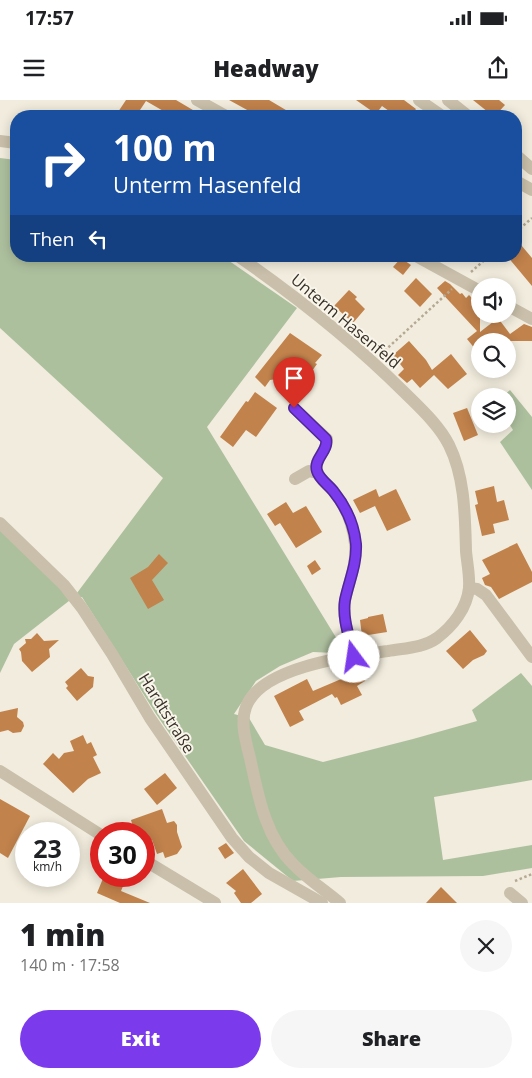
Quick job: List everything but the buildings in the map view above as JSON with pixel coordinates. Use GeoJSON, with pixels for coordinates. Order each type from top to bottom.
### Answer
{"type":"FeatureCollection","features":[{"type":"Feature","properties":{"kind":"street"},"geometry":{"type":"LineString","coordinates":[[197,100],[215,110]]}},
{"type":"Feature","properties":{"kind":"street"},"geometry":{"type":"LineString","coordinates":[[419,100],[433,110]]}},
{"type":"Feature","properties":{"kind":"street"},"geometry":{"type":"LineString","coordinates":[[448,100],[460,110]]}},
{"type":"Feature","properties":{"kind":"street"},"geometry":{"type":"LineString","coordinates":[[522,160],[532,168]]}},
{"type":"Feature","properties":{"kind":"street","name":"Unterm Hasenfeld"},"geometry":{"type":"LineString","coordinates":[[246,262],[312,311],[373,361],[431,420],[452,451],[461,486],[469,588],[466,603],[459,616],[448,629],[434,640],[415,647],[305,666],[283,674],[258,691],[246,705],[244,719],[245,735],[256,786],[265,818],[273,837],[280,849],[295,866],[340,903]]}},
{"type":"Feature","properties":{"kind":"street"},"geometry":{"type":"LineString","coordinates":[[427,262],[471,286]]}},
{"type":"Feature","properties":{"kind":"street"},"geometry":{"type":"LineString","coordinates":[[516,311],[532,320]]}},
{"type":"Feature","properties":{"kind":"street"},"geometry":{"type":"LineString","coordinates":[[294,408],[326,439],[327,445],[317,463],[317,473]]}},
{"type":"Feature","properties":{"kind":"street"},"geometry":{"type":"LineString","coordinates":[[295,479],[309,472],[317,473],[346,510],[355,536],[354,564],[344,608],[354,657]]}},
{"type":"Feature","properties":{"kind":"street","name":"Hardtstraße"},"geometry":{"type":"LineString","coordinates":[[0,523],[64,585],[82,608],[150,718],[232,838],[249,857],[269,873],[322,903]]}},
{"type":"Feature","properties":{"kind":"street"},"geometry":{"type":"LineString","coordinates":[[469,588],[477,589],[486,595],[532,657]]}},
{"type":"Feature","properties":{"kind":"street"},"geometry":{"type":"LineString","coordinates":[[0,771],[90,828]]}},
{"type":"Feature","properties":{"kind":"street"},"geometry":{"type":"LineString","coordinates":[[155,867],[214,903]]}},
{"type":"Feature","properties":{"kind":"street"},"geometry":{"type":"LineString","coordinates":[[510,893],[522,903]]}},
{"type":"Feature","properties":{"kind":"path"},"geometry":{"type":"LineString","coordinates":[[522,227],[532,218]]}},
{"type":"Feature","properties":{"kind":"path"},"geometry":{"type":"LineString","coordinates":[[373,361],[482,262]]}},
{"type":"Feature","properties":{"kind":"green space"},"geometry":{"type":"Polygon","coordinates":[[[0,158],[10,159],[10,262],[231,262],[297,308],[207,427],[340,644],[335,653],[313,652],[280,666],[256,681],[234,714],[249,718],[265,745],[323,762],[477,721],[472,710],[521,673],[532,686],[532,780],[434,797],[443,860],[532,845],[532,868],[483,876],[341,877],[293,881],[244,841],[156,714],[82,597],[74,597],[163,478],[0,328],[0,158]]]}},
{"type":"Feature","properties":{"kind":"green space"},"geometry":{"type":"Polygon","coordinates":[[[516,397],[532,417],[532,490],[500,442],[510,433],[516,433],[516,397]]]}},
{"type":"Feature","properties":{"kind":"green space"},"geometry":{"type":"Polygon","coordinates":[[[0,530],[74,597],[14,644],[0,673],[0,530]]]}},
{"type":"Feature","properties":{"kind":"route"},"geometry":{"type":"LineString","coordinates":[[294,408],[326,439],[327,445],[317,463],[317,473],[342,503],[355,536],[356,556],[344,608],[354,657]]}}]}
